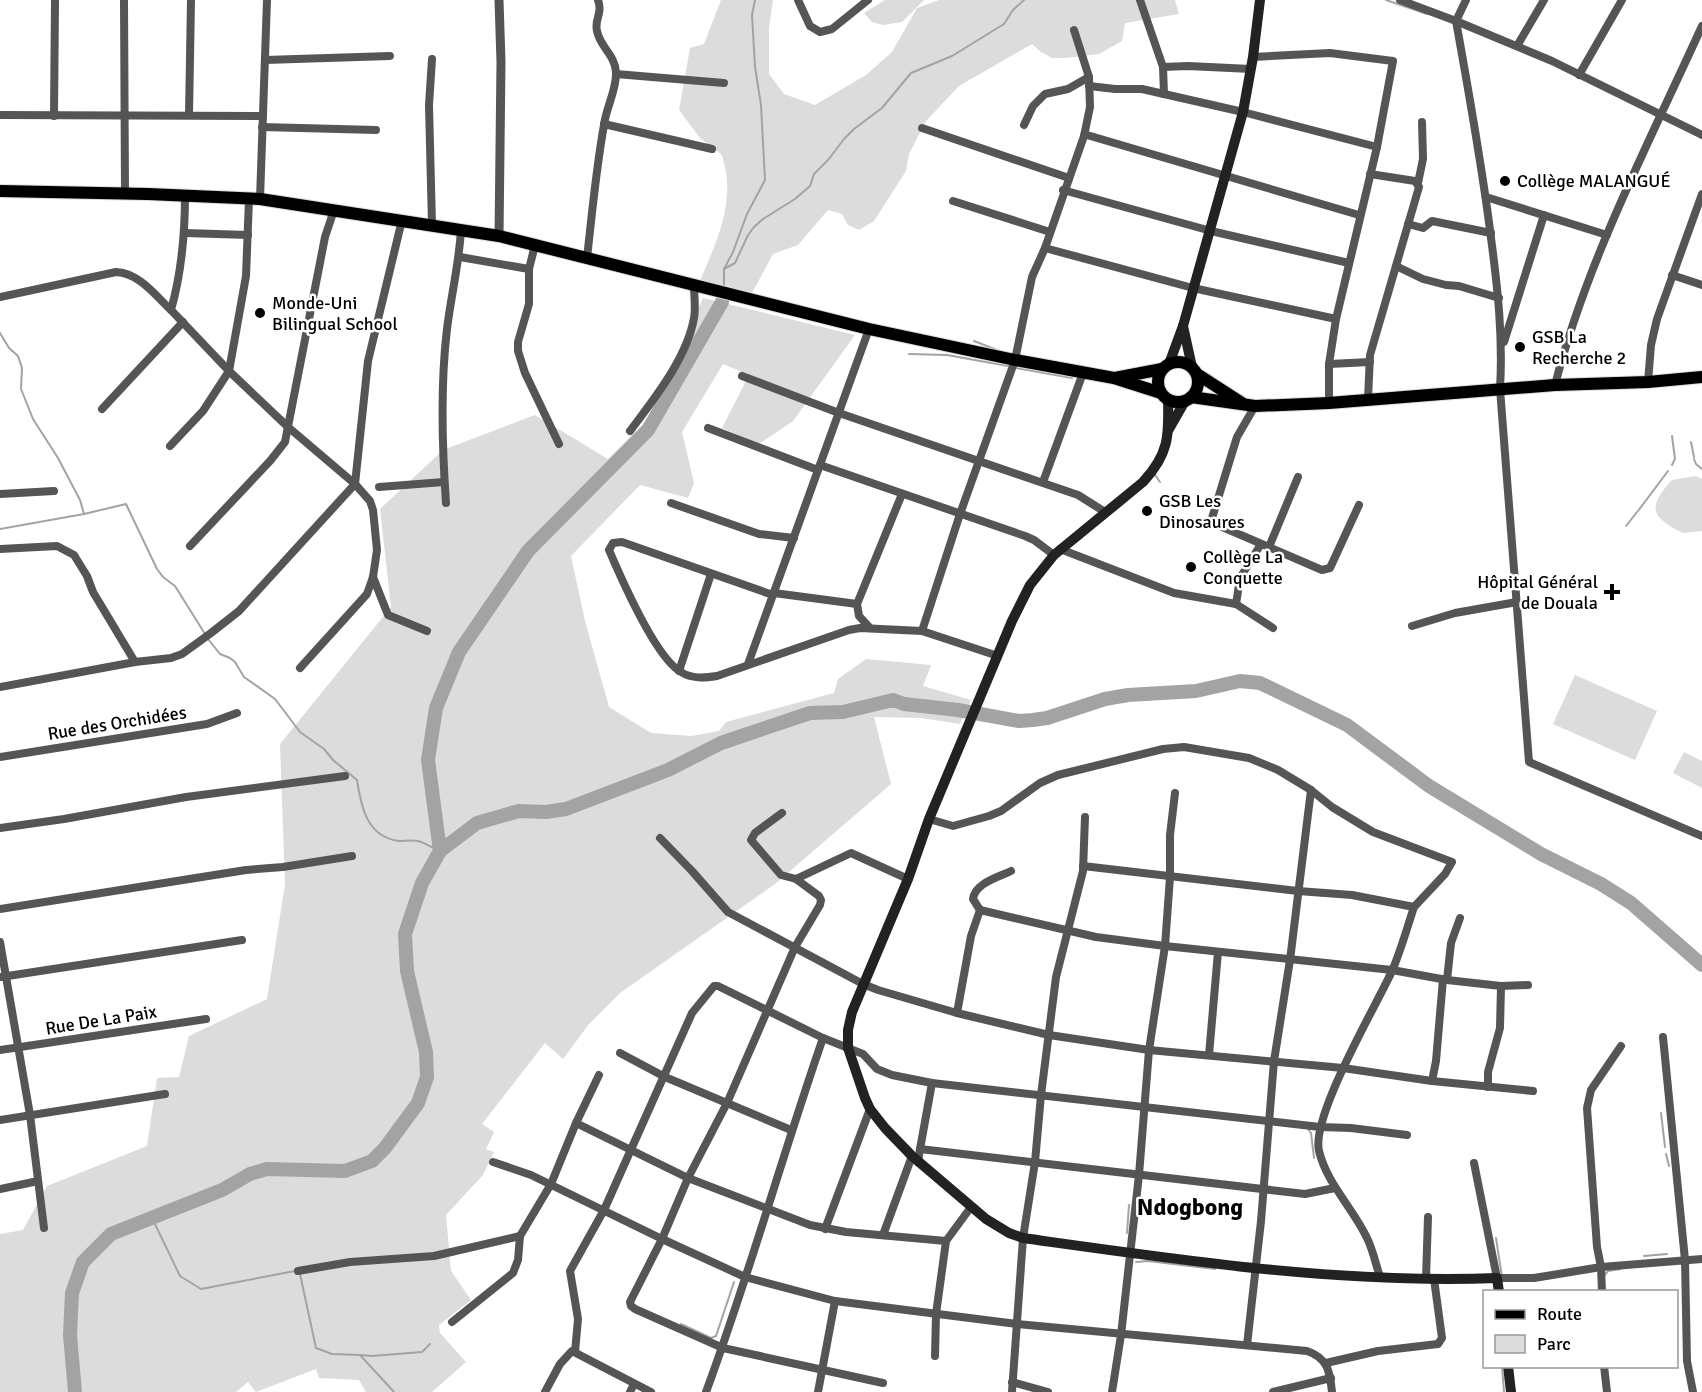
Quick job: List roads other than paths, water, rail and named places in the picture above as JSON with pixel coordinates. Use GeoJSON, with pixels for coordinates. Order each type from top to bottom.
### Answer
{"type":"FeatureCollection","features":[{"type":"Feature","properties":{"kind":"main road"},"geometry":{"type":"LineString","coordinates":[[1260,0],[1243,112],[1211,231],[1183,326],[1165,367],[1158,377],[1158,386],[1164,397],[1169,429],[1165,450],[1155,469],[1143,482],[1057,552],[1030,585],[978,700],[929,819],[908,879],[863,984],[852,1012],[848,1048],[870,1109],[971,1207],[997,1227],[1023,1238],[1255,1269],[1430,1279],[1497,1278],[1499,1290]]}},
{"type":"Feature","properties":{"kind":"main road"},"geometry":{"type":"LineString","coordinates":[[0,191],[124,193],[254,199],[499,236],[869,329],[1114,378],[1176,402],[1188,399],[1256,406],[1329,403],[1555,385],[1648,382],[1702,377]]}},
{"type":"Feature","properties":{"kind":"main road"},"geometry":{"type":"LineString","coordinates":[[1169,429],[1196,390],[1198,382],[1183,326]]}},
{"type":"Feature","properties":{"kind":"main road"},"geometry":{"type":"LineString","coordinates":[[1114,378],[1165,367],[1177,362],[1185,363],[1242,403]]}},
{"type":"Feature","properties":{"kind":"main road"},"geometry":{"type":"LineString","coordinates":[[1508,1368],[1511,1392]]}},
{"type":"Feature","properties":{"kind":"street"},"geometry":{"type":"LineString","coordinates":[[54,116],[55,0]]}},
{"type":"Feature","properties":{"kind":"street"},"geometry":{"type":"LineString","coordinates":[[124,0],[124,193]]}},
{"type":"Feature","properties":{"kind":"street"},"geometry":{"type":"LineString","coordinates":[[189,116],[191,0]]}},
{"type":"Feature","properties":{"kind":"street"},"geometry":{"type":"LineString","coordinates":[[170,446],[203,411],[230,370],[246,276],[248,235],[262,127],[267,0]]}},
{"type":"Feature","properties":{"kind":"street"},"geometry":{"type":"LineString","coordinates":[[499,0],[501,62],[499,236]]}},
{"type":"Feature","properties":{"kind":"street"},"geometry":{"type":"LineString","coordinates":[[587,258],[604,124],[616,74],[610,54],[603,49],[597,33],[596,27],[600,12],[598,0]]}},
{"type":"Feature","properties":{"kind":"street"},"geometry":{"type":"LineString","coordinates":[[798,0],[810,26],[820,32],[832,29],[868,0]]}},
{"type":"Feature","properties":{"kind":"street"},"geometry":{"type":"LineString","coordinates":[[1140,0],[1163,67],[1164,94]]}},
{"type":"Feature","properties":{"kind":"street"},"geometry":{"type":"LineString","coordinates":[[1400,0],[1517,46],[1702,135]]}},
{"type":"Feature","properties":{"kind":"street"},"geometry":{"type":"LineString","coordinates":[[1517,46],[1544,0]]}},
{"type":"Feature","properties":{"kind":"street"},"geometry":{"type":"LineString","coordinates":[[1579,75],[1622,0]]}},
{"type":"Feature","properties":{"kind":"street"},"geometry":{"type":"LineString","coordinates":[[1463,2],[1456,21],[1486,196],[1499,298],[1502,346],[1500,390],[1529,764],[1702,836]]}},
{"type":"Feature","properties":{"kind":"street"},"geometry":{"type":"LineString","coordinates":[[1555,385],[1565,346],[1607,235],[1702,26]]}},
{"type":"Feature","properties":{"kind":"street"},"geometry":{"type":"LineString","coordinates":[[922,631],[960,514],[1015,360],[1032,277],[1045,248],[1063,190],[1084,136],[1090,107],[1089,81],[1074,30]]}},
{"type":"Feature","properties":{"kind":"street"},"geometry":{"type":"LineString","coordinates":[[1253,57],[1330,53],[1393,61],[1377,147],[1336,319],[1329,364],[1329,403]]}},
{"type":"Feature","properties":{"kind":"street"},"geometry":{"type":"LineString","coordinates":[[265,60],[390,56]]}},
{"type":"Feature","properties":{"kind":"street"},"geometry":{"type":"LineString","coordinates":[[432,59],[429,105],[432,225]]}},
{"type":"Feature","properties":{"kind":"street"},"geometry":{"type":"LineString","coordinates":[[1163,67],[1251,69]]}},
{"type":"Feature","properties":{"kind":"street"},"geometry":{"type":"LineString","coordinates":[[616,74],[724,83]]}},
{"type":"Feature","properties":{"kind":"street"},"geometry":{"type":"LineString","coordinates":[[1024,126],[1033,106],[1045,94],[1089,81],[1115,89],[1142,89],[1243,112],[1377,147]]}},
{"type":"Feature","properties":{"kind":"street"},"geometry":{"type":"LineString","coordinates":[[0,115],[263,116]]}},
{"type":"Feature","properties":{"kind":"street"},"geometry":{"type":"LineString","coordinates":[[1368,399],[1370,362],[1419,187],[1423,159],[1422,122]]}},
{"type":"Feature","properties":{"kind":"street"},"geometry":{"type":"LineString","coordinates":[[604,124],[712,148]]}},
{"type":"Feature","properties":{"kind":"street"},"geometry":{"type":"LineString","coordinates":[[262,127],[376,130]]}},
{"type":"Feature","properties":{"kind":"street"},"geometry":{"type":"LineString","coordinates":[[922,128],[1069,178]]}},
{"type":"Feature","properties":{"kind":"street"},"geometry":{"type":"LineString","coordinates":[[1084,136],[1359,215]]}},
{"type":"Feature","properties":{"kind":"street"},"geometry":{"type":"LineString","coordinates":[[1370,174],[1418,183]]}},
{"type":"Feature","properties":{"kind":"street"},"geometry":{"type":"LineString","coordinates":[[1063,190],[1211,231],[1349,263]]}},
{"type":"Feature","properties":{"kind":"street"},"geometry":{"type":"LineString","coordinates":[[1648,382],[1652,335],[1702,194]]}},
{"type":"Feature","properties":{"kind":"street"},"geometry":{"type":"LineString","coordinates":[[171,310],[182,265],[185,195]]}},
{"type":"Feature","properties":{"kind":"street"},"geometry":{"type":"LineString","coordinates":[[1486,196],[1607,235]]}},
{"type":"Feature","properties":{"kind":"street"},"geometry":{"type":"LineString","coordinates":[[952,201],[1050,232]]}},
{"type":"Feature","properties":{"kind":"street"},"geometry":{"type":"LineString","coordinates":[[190,546],[281,448],[287,435],[325,237],[334,210]]}},
{"type":"Feature","properties":{"kind":"street"},"geometry":{"type":"LineString","coordinates":[[1502,346],[1544,215]]}},
{"type":"Feature","properties":{"kind":"street"},"geometry":{"type":"LineString","coordinates":[[0,687],[135,662],[171,658],[182,654],[239,611],[356,484],[368,361],[402,220]]}},
{"type":"Feature","properties":{"kind":"street"},"geometry":{"type":"LineString","coordinates":[[1408,224],[1422,228],[1432,221],[1491,233]]}},
{"type":"Feature","properties":{"kind":"street"},"geometry":{"type":"LineString","coordinates":[[446,503],[442,432],[447,329],[460,257],[461,230]]}},
{"type":"Feature","properties":{"kind":"street"},"geometry":{"type":"LineString","coordinates":[[185,233],[248,235]]}},
{"type":"Feature","properties":{"kind":"street"},"geometry":{"type":"LineString","coordinates":[[535,245],[529,269],[529,304],[518,342],[518,351],[525,373],[559,444]]}},
{"type":"Feature","properties":{"kind":"street"},"geometry":{"type":"LineString","coordinates":[[1045,248],[1193,288],[1336,319]]}},
{"type":"Feature","properties":{"kind":"street"},"geometry":{"type":"LineString","coordinates":[[460,257],[529,269]]}},
{"type":"Feature","properties":{"kind":"street"},"geometry":{"type":"LineString","coordinates":[[1396,266],[1426,279],[1499,298]]}},
{"type":"Feature","properties":{"kind":"street"},"geometry":{"type":"LineString","coordinates":[[0,297],[116,272],[126,272],[134,276],[288,427],[356,484],[370,501],[375,520],[377,550],[373,577],[367,594],[300,668]]}},
{"type":"Feature","properties":{"kind":"street"},"geometry":{"type":"LineString","coordinates":[[1672,275],[1702,285]]}},
{"type":"Feature","properties":{"kind":"street"},"geometry":{"type":"LineString","coordinates":[[630,431],[657,395],[684,347],[694,317],[694,286]]}},
{"type":"Feature","properties":{"kind":"street"},"geometry":{"type":"LineString","coordinates":[[102,409],[183,322]]}},
{"type":"Feature","properties":{"kind":"street"},"geometry":{"type":"LineString","coordinates":[[748,664],[869,329]]}},
{"type":"Feature","properties":{"kind":"street"},"geometry":{"type":"LineString","coordinates":[[1329,364],[1370,362]]}},
{"type":"Feature","properties":{"kind":"street"},"geometry":{"type":"LineString","coordinates":[[1043,482],[1083,373]]}},
{"type":"Feature","properties":{"kind":"street"},"geometry":{"type":"LineString","coordinates":[[742,376],[839,413],[1078,495],[1105,512]]}},
{"type":"Feature","properties":{"kind":"street"},"geometry":{"type":"LineString","coordinates":[[1256,406],[1237,437],[1212,518],[1213,523],[1322,570],[1328,570],[1359,505]]}},
{"type":"Feature","properties":{"kind":"street"},"geometry":{"type":"LineString","coordinates":[[708,428],[1034,540],[1057,552],[1174,593],[1236,604],[1273,628]]}},
{"type":"Feature","properties":{"kind":"street"},"geometry":{"type":"LineString","coordinates":[[1236,604],[1240,578],[1265,546],[1298,477]]}},
{"type":"Feature","properties":{"kind":"street"},"geometry":{"type":"LineString","coordinates":[[379,487],[444,482]]}},
{"type":"Feature","properties":{"kind":"street"},"geometry":{"type":"LineString","coordinates":[[0,494],[54,490]]}},
{"type":"Feature","properties":{"kind":"street"},"geometry":{"type":"LineString","coordinates":[[870,628],[859,616],[857,604],[902,494]]}},
{"type":"Feature","properties":{"kind":"street"},"geometry":{"type":"LineString","coordinates":[[671,503],[759,534],[794,538]]}},
{"type":"Feature","properties":{"kind":"street"},"geometry":{"type":"LineString","coordinates":[[857,604],[774,594],[622,542],[613,543],[610,547],[621,578],[660,651],[679,671],[698,678],[707,678],[835,633],[860,628],[922,631],[998,656]]}},
{"type":"Feature","properties":{"kind":"street"},"geometry":{"type":"LineString","coordinates":[[0,549],[57,546],[74,555],[80,562],[93,592],[135,662]]}},
{"type":"Feature","properties":{"kind":"street"},"geometry":{"type":"LineString","coordinates":[[679,671],[711,574]]}},
{"type":"Feature","properties":{"kind":"street"},"geometry":{"type":"LineString","coordinates":[[373,577],[388,615],[427,631]]}},
{"type":"Feature","properties":{"kind":"street"},"geometry":{"type":"LineString","coordinates":[[1412,626],[1455,613],[1517,602]]}},
{"type":"Feature","properties":{"kind":"street","name":"Rue des Orchidées"},"geometry":{"type":"LineString","coordinates":[[0,757],[207,724],[237,713]]}},
{"type":"Feature","properties":{"kind":"street"},"geometry":{"type":"LineString","coordinates":[[929,819],[953,826],[989,816],[1001,811],[1048,779],[1163,748],[1184,747],[1249,758],[1278,770],[1373,832],[1452,860],[1445,874],[1414,907],[1392,970],[1343,1068],[1320,1127],[1318,1148],[1335,1188],[1368,1239],[1380,1277]]}},
{"type":"Feature","properties":{"kind":"street"},"geometry":{"type":"LineString","coordinates":[[0,828],[186,797],[345,776]]}},
{"type":"Feature","properties":{"kind":"street"},"geometry":{"type":"LineString","coordinates":[[1246,1345],[1261,1221],[1274,1061],[1290,960],[1311,790]]}},
{"type":"Feature","properties":{"kind":"street"},"geometry":{"type":"LineString","coordinates":[[1112,1392],[1121,1335],[1139,1175],[1149,1050],[1164,946],[1170,877],[1170,835],[1175,793]]}},
{"type":"Feature","properties":{"kind":"street"},"geometry":{"type":"LineString","coordinates":[[782,813],[755,833],[751,840],[781,874],[796,879],[819,896],[820,905],[795,947],[727,1103],[688,1178],[662,1239],[630,1302],[635,1309],[723,1348],[883,1383]]}},
{"type":"Feature","properties":{"kind":"street"},"geometry":{"type":"LineString","coordinates":[[1012,1392],[1023,1238],[1035,1162],[1041,1095],[1056,977],[1083,866],[1085,817]]}},
{"type":"Feature","properties":{"kind":"street"},"geometry":{"type":"LineString","coordinates":[[660,838],[728,912],[863,984],[957,1013],[1049,1035],[1149,1050],[1343,1068],[1432,1081],[1533,1091]]}},
{"type":"Feature","properties":{"kind":"street"},"geometry":{"type":"LineString","coordinates":[[796,879],[851,853],[908,879]]}},
{"type":"Feature","properties":{"kind":"street"},"geometry":{"type":"LineString","coordinates":[[0,909],[246,870],[283,867],[352,856]]}},
{"type":"Feature","properties":{"kind":"street"},"geometry":{"type":"LineString","coordinates":[[1083,866],[1298,891],[1352,895],[1414,907]]}},
{"type":"Feature","properties":{"kind":"street"},"geometry":{"type":"LineString","coordinates":[[1011,872],[988,882],[975,891],[973,899],[980,910],[1096,937],[1392,970],[1445,980],[1501,986],[1528,985]]}},
{"type":"Feature","properties":{"kind":"street"},"geometry":{"type":"LineString","coordinates":[[957,1013],[971,936],[980,910]]}},
{"type":"Feature","properties":{"kind":"street"},"geometry":{"type":"LineString","coordinates":[[1432,1081],[1451,944],[1460,918]]}},
{"type":"Feature","properties":{"kind":"street"},"geometry":{"type":"LineString","coordinates":[[2,977],[242,940]]}},
{"type":"Feature","properties":{"kind":"street"},"geometry":{"type":"LineString","coordinates":[[0,942],[2,977],[19,1048],[44,1228]]}},
{"type":"Feature","properties":{"kind":"street"},"geometry":{"type":"LineString","coordinates":[[1209,1055],[1218,952]]}},
{"type":"Feature","properties":{"kind":"street"},"geometry":{"type":"LineString","coordinates":[[575,1352],[578,1319],[570,1271],[603,1210],[693,1013],[714,986],[824,1038],[866,1055],[877,1069],[932,1083],[1407,1136]]}},
{"type":"Feature","properties":{"kind":"street"},"geometry":{"type":"LineString","coordinates":[[1488,1087],[1488,1072],[1500,1028],[1501,986]]}},
{"type":"Feature","properties":{"kind":"street","name":"Rue De La Paix"},"geometry":{"type":"LineString","coordinates":[[0,1050],[206,1019]]}},
{"type":"Feature","properties":{"kind":"street"},"geometry":{"type":"LineString","coordinates":[[1663,1037],[1685,1260],[1687,1361],[1693,1392]]}},
{"type":"Feature","properties":{"kind":"street"},"geometry":{"type":"LineString","coordinates":[[706,1392],[723,1348],[791,1130],[824,1038]]}},
{"type":"Feature","properties":{"kind":"street"},"geometry":{"type":"LineString","coordinates":[[1602,1290],[1587,1108],[1591,1090],[1621,1046]]}},
{"type":"Feature","properties":{"kind":"street"},"geometry":{"type":"LineString","coordinates":[[620,1053],[665,1077],[791,1130]]}},
{"type":"Feature","properties":{"kind":"street"},"geometry":{"type":"LineString","coordinates":[[452,1322],[513,1273],[518,1260],[520,1236],[551,1184],[599,1075]]}},
{"type":"Feature","properties":{"kind":"street"},"geometry":{"type":"LineString","coordinates":[[884,1235],[917,1156],[932,1083]]}},
{"type":"Feature","properties":{"kind":"street"},"geometry":{"type":"LineString","coordinates":[[0,1120],[165,1094]]}},
{"type":"Feature","properties":{"kind":"street"},"geometry":{"type":"LineString","coordinates":[[825,1229],[870,1109]]}},
{"type":"Feature","properties":{"kind":"street"},"geometry":{"type":"LineString","coordinates":[[576,1123],[688,1178],[795,1220],[825,1229],[946,1241]]}},
{"type":"Feature","properties":{"kind":"street"},"geometry":{"type":"LineString","coordinates":[[917,1156],[1035,1162],[1305,1194],[1335,1188]]}},
{"type":"Feature","properties":{"kind":"street"},"geometry":{"type":"LineString","coordinates":[[493,1162],[551,1184],[745,1277],[836,1301],[1017,1324],[1307,1351],[1318,1354],[1326,1363],[1331,1378],[1332,1392]]}},
{"type":"Feature","properties":{"kind":"street"},"geometry":{"type":"LineString","coordinates":[[1474,1163],[1497,1278],[1534,1278],[1601,1267],[1702,1259]]}},
{"type":"Feature","properties":{"kind":"street"},"geometry":{"type":"LineString","coordinates":[[0,1189],[38,1182]]}},
{"type":"Feature","properties":{"kind":"street"},"geometry":{"type":"LineString","coordinates":[[935,1356],[936,1314],[946,1241],[971,1207]]}},
{"type":"Feature","properties":{"kind":"street"},"geometry":{"type":"LineString","coordinates":[[1326,1363],[1371,1352],[1438,1344],[1442,1338],[1430,1279],[1428,1217]]}},
{"type":"Feature","properties":{"kind":"street"},"geometry":{"type":"LineString","coordinates":[[298,1270],[350,1262],[441,1255],[520,1236]]}},
{"type":"Feature","properties":{"kind":"street"},"geometry":{"type":"LineString","coordinates":[[818,1392],[836,1301]]}},
{"type":"Feature","properties":{"kind":"street"},"geometry":{"type":"LineString","coordinates":[[545,1392],[569,1352],[575,1352],[632,1388],[651,1392]]}},
{"type":"Feature","properties":{"kind":"street"},"geometry":{"type":"LineString","coordinates":[[1604,1368],[1607,1392]]}},
{"type":"Feature","properties":{"kind":"street"},"geometry":{"type":"LineString","coordinates":[[1272,1392],[1331,1378]]}},
{"type":"Feature","properties":{"kind":"street"},"geometry":{"type":"LineString","coordinates":[[1012,1382],[1048,1392]]}},
{"type":"Feature","properties":{"kind":"waterway"},"geometry":{"type":"LineString","coordinates":[[724,287],[724,269],[747,214],[765,180],[761,105],[755,67],[752,15],[755,0]]}},
{"type":"Feature","properties":{"kind":"waterway"},"geometry":{"type":"LineString","coordinates":[[724,269],[735,263],[754,227],[810,186],[814,174],[844,139],[882,108],[911,73],[952,56],[1004,24],[1013,10],[1024,0]]}},
{"type":"Feature","properties":{"kind":"waterway"},"geometry":{"type":"LineString","coordinates":[[1386,0],[1427,14]]}},
{"type":"Feature","properties":{"kind":"waterway"},"geometry":{"type":"LineString","coordinates":[[722,302],[723,295]]}},
{"type":"Feature","properties":{"kind":"waterway"},"geometry":{"type":"LineString","coordinates":[[440,851],[428,760],[436,708],[459,652],[528,551],[648,430],[722,302]]}},
{"type":"Feature","properties":{"kind":"waterway"},"geometry":{"type":"LineString","coordinates":[[0,333],[9,348],[18,356],[22,368],[21,389],[33,419],[58,458],[80,500],[84,514],[126,504],[157,569],[175,586],[205,634]]}},
{"type":"Feature","properties":{"kind":"waterway"},"geometry":{"type":"LineString","coordinates":[[974,341],[997,350]]}},
{"type":"Feature","properties":{"kind":"waterway"},"geometry":{"type":"LineString","coordinates":[[909,354],[947,355],[1008,366]]}},
{"type":"Feature","properties":{"kind":"waterway"},"geometry":{"type":"LineString","coordinates":[[1016,368],[1072,378]]}},
{"type":"Feature","properties":{"kind":"waterway"},"geometry":{"type":"LineString","coordinates":[[1672,436],[1675,459],[1672,465]]}},
{"type":"Feature","properties":{"kind":"waterway"},"geometry":{"type":"LineString","coordinates":[[1691,442],[1694,457]]}},
{"type":"Feature","properties":{"kind":"waterway"},"geometry":{"type":"LineString","coordinates":[[1694,459],[1702,469]]}},
{"type":"Feature","properties":{"kind":"waterway"},"geometry":{"type":"LineString","coordinates":[[1638,511],[1668,471]]}},
{"type":"Feature","properties":{"kind":"waterway"},"geometry":{"type":"LineString","coordinates":[[1155,475],[1160,482]]}},
{"type":"Feature","properties":{"kind":"waterway"},"geometry":{"type":"LineString","coordinates":[[1626,526],[1637,512]]}},
{"type":"Feature","properties":{"kind":"waterway"},"geometry":{"type":"LineString","coordinates":[[0,529],[84,514]]}},
{"type":"Feature","properties":{"kind":"waterway"},"geometry":{"type":"LineString","coordinates":[[208,639],[220,654],[235,662],[244,677],[275,699],[300,732],[324,749],[333,760],[357,780],[364,810],[373,827],[380,834],[399,841],[418,841],[440,851]]}},
{"type":"Feature","properties":{"kind":"waterway"},"geometry":{"type":"LineString","coordinates":[[75,1392],[70,1335],[72,1293],[83,1262],[111,1234],[222,1190],[250,1174],[267,1169],[345,1171],[372,1161],[385,1148],[418,1103],[427,1077],[426,1052],[407,971],[405,934],[422,883],[440,851],[477,823],[519,811],[546,812],[566,809],[668,770],[721,743],[810,713],[843,712],[893,700],[904,704],[958,710],[1019,721],[1047,718],[1105,699],[1128,695],[1196,691],[1240,681],[1260,683],[1347,725],[1429,786],[1541,854],[1601,884],[1631,903],[1702,965]]}},
{"type":"Feature","properties":{"kind":"waterway"},"geometry":{"type":"LineString","coordinates":[[1661,1113],[1665,1147]]}},
{"type":"Feature","properties":{"kind":"waterway"},"geometry":{"type":"LineString","coordinates":[[1308,1129],[1311,1133],[1314,1158]]}},
{"type":"Feature","properties":{"kind":"waterway"},"geometry":{"type":"LineString","coordinates":[[1666,1154],[1669,1166]]}},
{"type":"Feature","properties":{"kind":"waterway"},"geometry":{"type":"LineString","coordinates":[[1127,1233],[1129,1205]]}},
{"type":"Feature","properties":{"kind":"waterway"},"geometry":{"type":"LineString","coordinates":[[152,1218],[180,1276],[201,1289],[295,1271]]}},
{"type":"Feature","properties":{"kind":"waterway"},"geometry":{"type":"LineString","coordinates":[[1496,1238],[1502,1277]]}},
{"type":"Feature","properties":{"kind":"waterway"},"geometry":{"type":"LineString","coordinates":[[1644,1256],[1667,1254]]}},
{"type":"Feature","properties":{"kind":"waterway"},"geometry":{"type":"LineString","coordinates":[[1136,1262],[1148,1261],[1215,1269]]}},
{"type":"Feature","properties":{"kind":"waterway"},"geometry":{"type":"LineString","coordinates":[[1603,1277],[1608,1271],[1621,1269]]}},
{"type":"Feature","properties":{"kind":"waterway"},"geometry":{"type":"LineString","coordinates":[[300,1274],[316,1348],[332,1354],[360,1355],[394,1392]]}},
{"type":"Feature","properties":{"kind":"waterway"},"geometry":{"type":"LineString","coordinates":[[681,1324],[711,1338],[716,1336],[734,1282]]}},
{"type":"Feature","properties":{"kind":"waterway"},"geometry":{"type":"LineString","coordinates":[[360,1355],[422,1352],[430,1344]]}},
{"type":"Feature","properties":{"kind":"waterway"},"geometry":{"type":"LineString","coordinates":[[1502,1368],[1504,1392]]}},
{"type":"Feature","properties":{"kind":"place","name":"Collège MALANGUÉ"},"geometry":{"type":"Point","coordinates":[1505,181]}},
{"type":"Feature","properties":{"kind":"place","name":"Monde-Uni Bilingual School"},"geometry":{"type":"Point","coordinates":[260,313]}},
{"type":"Feature","properties":{"kind":"place","name":"GSB La Recherche 2"},"geometry":{"type":"Point","coordinates":[1520,347]}},
{"type":"Feature","properties":{"kind":"place","name":"GSB Les Dinosaures"},"geometry":{"type":"Point","coordinates":[1147,511]}},
{"type":"Feature","properties":{"kind":"place","name":"Collège La Conquette"},"geometry":{"type":"Point","coordinates":[1191,567]}},
{"type":"Feature","properties":{"kind":"place","name":"Hôpital Général de Douala"},"geometry":{"type":"Point","coordinates":[1612,592]}},
{"type":"Feature","properties":{"kind":"district","name":"Ndogbong"},"geometry":{"type":"Point","coordinates":[1190,1207]}}]}
